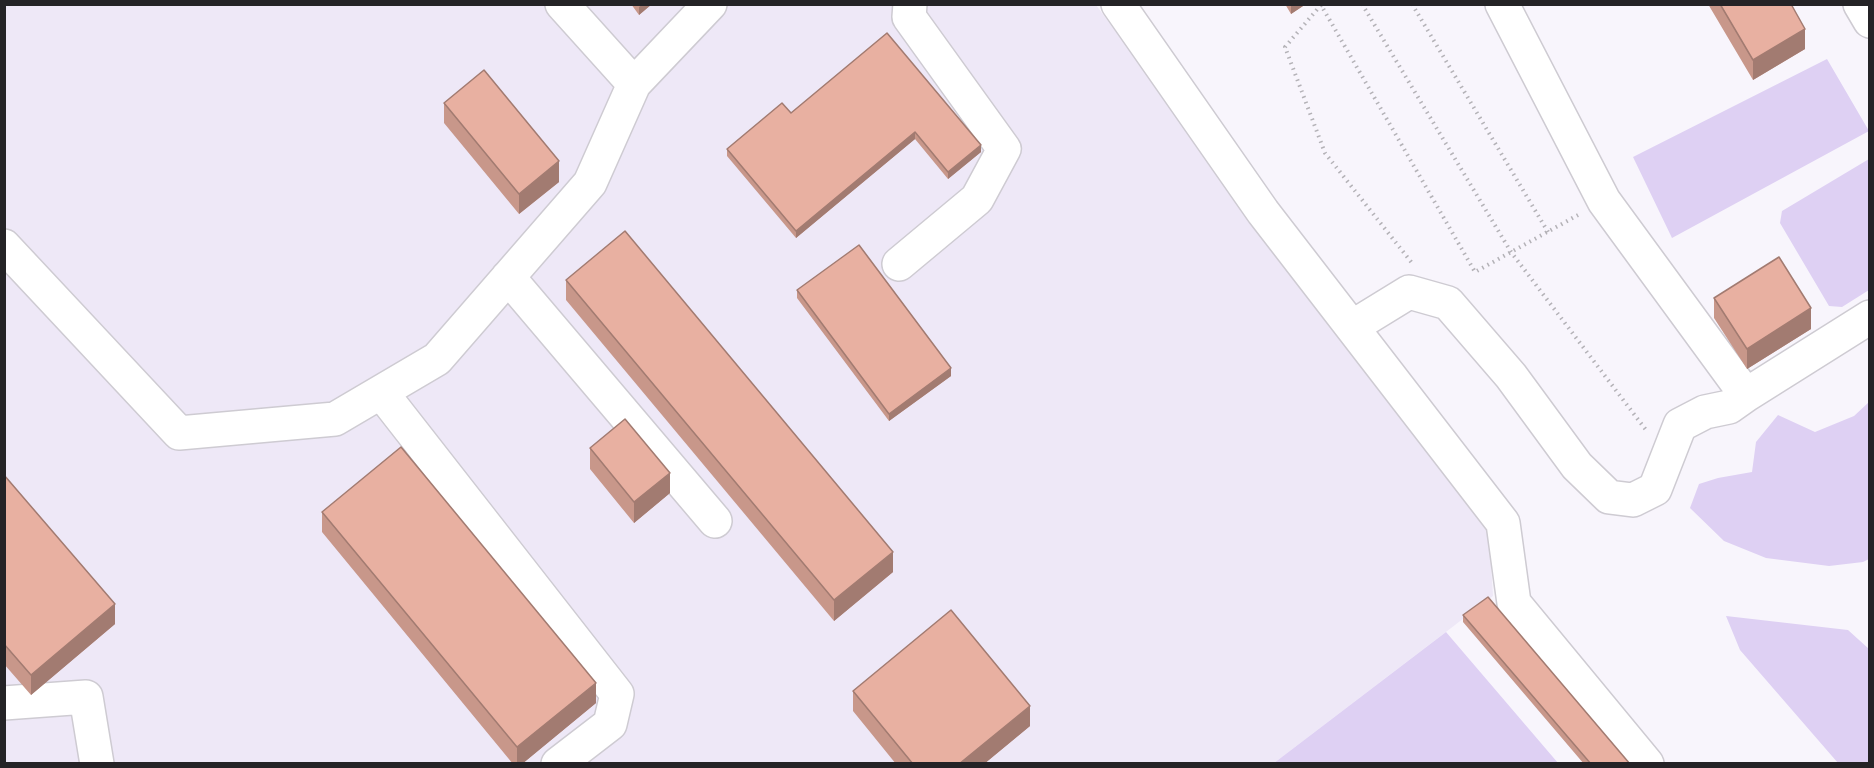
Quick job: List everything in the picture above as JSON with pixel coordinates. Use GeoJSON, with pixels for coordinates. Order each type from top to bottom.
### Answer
{"type":"FeatureCollection","features":[{"type":"Feature","properties":{"kind":"street"},"geometry":{"type":"LineString","coordinates":[[562,4],[634,84]]}},
{"type":"Feature","properties":{"kind":"street"},"geometry":{"type":"LineString","coordinates":[[4,246],[179,433],[335,420],[437,358],[590,183],[634,84],[710,4]]}},
{"type":"Feature","properties":{"kind":"street"},"geometry":{"type":"LineString","coordinates":[[899,264],[977,199],[1004,149],[909,16],[910,4]]}},
{"type":"Feature","properties":{"kind":"street"},"geometry":{"type":"LineString","coordinates":[[1118,4],[1263,212],[1503,523],[1514,603],[1647,764]]}},
{"type":"Feature","properties":{"kind":"street"},"geometry":{"type":"LineString","coordinates":[[1502,4],[1604,201],[1746,395]]}},
{"type":"Feature","properties":{"kind":"street"},"geometry":{"type":"LineString","coordinates":[[1860,4],[1869,21]]}},
{"type":"Feature","properties":{"kind":"street"},"geometry":{"type":"LineString","coordinates":[[508,277],[715,521]]}},
{"type":"Feature","properties":{"kind":"street"},"geometry":{"type":"LineString","coordinates":[[1352,327],[1409,292],[1448,303],[1511,376],[1577,466],[1610,497],[1633,500],[1655,489],[1680,425],[1705,412],[1729,407],[1869,317]]}},
{"type":"Feature","properties":{"kind":"street"},"geometry":{"type":"LineString","coordinates":[[381,392],[617,694],[610,724],[558,764]]}},
{"type":"Feature","properties":{"kind":"street"},"geometry":{"type":"LineString","coordinates":[[4,703],[86,697],[97,764]]}},
{"type":"Feature","properties":{"kind":"path"},"geometry":{"type":"LineString","coordinates":[[1362,4],[1511,252],[1668,459]]}},
{"type":"Feature","properties":{"kind":"path"},"geometry":{"type":"LineString","coordinates":[[1412,4],[1548,232]]}},
{"type":"Feature","properties":{"kind":"path"},"geometry":{"type":"LineString","coordinates":[[1413,264],[1325,153],[1285,47],[1321,5],[1475,272],[1473,282]]}},
{"type":"Feature","properties":{"kind":"path"},"geometry":{"type":"LineString","coordinates":[[1475,272],[1604,201]]}},
{"type":"Feature","properties":{"kind":"shaded area"},"geometry":{"type":"Polygon","coordinates":[[[4,5],[1096,5],[1489,532],[1493,596],[1274,763],[5,763],[4,5]]]}},
{"type":"Feature","properties":{"kind":"shaded area"},"geometry":{"type":"Polygon","coordinates":[[[1827,59],[1869,131],[1672,238],[1633,157],[1827,59]]]}},
{"type":"Feature","properties":{"kind":"shaded area"},"geometry":{"type":"Polygon","coordinates":[[[1869,159],[1869,290],[1842,307],[1829,306],[1780,223],[1782,211],[1869,159]]]}},
{"type":"Feature","properties":{"kind":"shaded area"},"geometry":{"type":"Polygon","coordinates":[[[1869,402],[1869,559],[1863,562],[1829,566],[1766,558],[1724,541],[1690,508],[1699,484],[1752,472],[1756,442],[1778,415],[1815,432],[1854,416],[1869,402]]]}},
{"type":"Feature","properties":{"kind":"shaded area"},"geometry":{"type":"Polygon","coordinates":[[[1726,616],[1848,630],[1869,649],[1869,763],[1838,763],[1740,650],[1726,616]]]}},
{"type":"Feature","properties":{"kind":"shaded area"},"geometry":{"type":"Polygon","coordinates":[[[1446,632],[1558,763],[1274,763],[1446,632]]]}},
{"type":"Feature","properties":{"kind":"building"},"geometry":{"type":"Polygon","coordinates":[[[1720,4],[1791,4],[1805,29],[1753,60],[1720,4]]]}},
{"type":"Feature","properties":{"kind":"building"},"geometry":{"type":"Polygon","coordinates":[[[887,33],[981,145],[948,172],[915,132],[796,231],[727,149],[782,103],[791,113],[887,33]]]}},
{"type":"Feature","properties":{"kind":"building"},"geometry":{"type":"Polygon","coordinates":[[[484,70],[559,161],[519,194],[444,103],[484,70]]]}},
{"type":"Feature","properties":{"kind":"building"},"geometry":{"type":"Polygon","coordinates":[[[625,231],[893,552],[834,600],[566,280],[625,231]]]}},
{"type":"Feature","properties":{"kind":"building"},"geometry":{"type":"Polygon","coordinates":[[[859,245],[951,368],[889,414],[797,290],[859,245]]]}},
{"type":"Feature","properties":{"kind":"building"},"geometry":{"type":"Polygon","coordinates":[[[1779,257],[1811,308],[1747,349],[1714,298],[1779,257]]]}},
{"type":"Feature","properties":{"kind":"building"},"geometry":{"type":"Polygon","coordinates":[[[625,419],[670,473],[634,502],[590,448],[625,419]]]}},
{"type":"Feature","properties":{"kind":"building"},"geometry":{"type":"Polygon","coordinates":[[[401,447],[596,683],[517,747],[322,512],[401,447]]]}},
{"type":"Feature","properties":{"kind":"building"},"geometry":{"type":"Polygon","coordinates":[[[4,475],[115,604],[31,675],[4,644],[4,475]]]}},
{"type":"Feature","properties":{"kind":"building"},"geometry":{"type":"Polygon","coordinates":[[[1488,597],[1630,764],[1591,764],[1463,615],[1488,597]]]}},
{"type":"Feature","properties":{"kind":"building"},"geometry":{"type":"Polygon","coordinates":[[[951,610],[1030,706],[959,764],[913,764],[853,691],[951,610]]]}}]}
